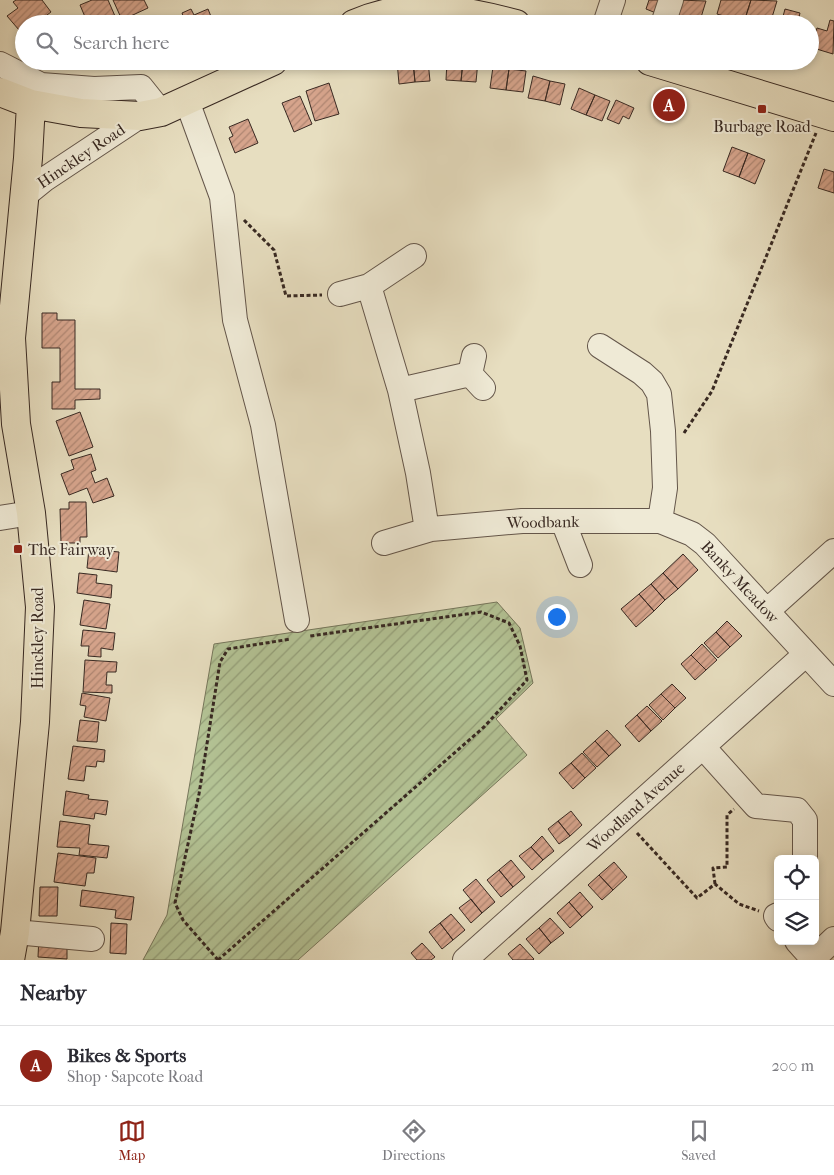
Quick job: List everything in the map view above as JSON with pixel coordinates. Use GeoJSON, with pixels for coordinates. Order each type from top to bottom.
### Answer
{"type":"FeatureCollection","features":[{"type":"Feature","properties":{"kind":"main road"},"geometry":{"type":"LineString","coordinates":[[379,15],[421,4],[479,15]]}},
{"type":"Feature","properties":{"kind":"main road"},"geometry":{"type":"LineString","coordinates":[[0,92],[31,104],[81,113],[151,114],[187,101],[254,70]]}},
{"type":"Feature","properties":{"kind":"main road"},"geometry":{"type":"LineString","coordinates":[[681,70],[829,115]]}},
{"type":"Feature","properties":{"kind":"main road","name":"Hinckley Road"},"geometry":{"type":"LineString","coordinates":[[10,960],[15,932],[35,722],[40,607],[31,513],[16,424],[11,338],[28,158],[31,104]]}},
{"type":"Feature","properties":{"kind":"street"},"geometry":{"type":"LineString","coordinates":[[608,15],[613,0]]}},
{"type":"Feature","properties":{"kind":"street"},"geometry":{"type":"LineString","coordinates":[[666,15],[671,0]]}},
{"type":"Feature","properties":{"kind":"street"},"geometry":{"type":"LineString","coordinates":[[0,64],[41,85],[94,89],[141,87],[151,114]]}},
{"type":"Feature","properties":{"kind":"street"},"geometry":{"type":"LineString","coordinates":[[187,101],[222,197],[236,320],[262,425],[301,631]]}},
{"type":"Feature","properties":{"kind":"street","name":"Hinckley Road"},"geometry":{"type":"LineString","coordinates":[[24,196],[51,174],[151,114]]}},
{"type":"Feature","properties":{"kind":"street"},"geometry":{"type":"LineString","coordinates":[[340,294],[369,286],[414,256]]}},
{"type":"Feature","properties":{"kind":"street"},"geometry":{"type":"LineString","coordinates":[[369,286],[400,390],[418,473],[427,530]]}},
{"type":"Feature","properties":{"kind":"street"},"geometry":{"type":"LineString","coordinates":[[600,346],[642,373],[652,382],[659,394],[665,488],[660,521]]}},
{"type":"Feature","properties":{"kind":"street"},"geometry":{"type":"LineString","coordinates":[[400,390],[475,373]]}},
{"type":"Feature","properties":{"kind":"street"},"geometry":{"type":"LineString","coordinates":[[0,518],[31,513]]}},
{"type":"Feature","properties":{"kind":"street","name":"Woodbank"},"geometry":{"type":"LineString","coordinates":[[384,543],[427,530],[522,521],[660,521]]}},
{"type":"Feature","properties":{"kind":"street"},"geometry":{"type":"LineString","coordinates":[[563,521],[580,565]]}},
{"type":"Feature","properties":{"kind":"street","name":"Banky Meadow"},"geometry":{"type":"LineString","coordinates":[[660,521],[692,534],[705,544],[834,684]]}},
{"type":"Feature","properties":{"kind":"street"},"geometry":{"type":"LineString","coordinates":[[767,611],[834,551]]}},
{"type":"Feature","properties":{"kind":"street","name":"Woodland Avenue"},"geometry":{"type":"LineString","coordinates":[[465,960],[806,654]]}},
{"type":"Feature","properties":{"kind":"street"},"geometry":{"type":"LineString","coordinates":[[703,747],[756,806],[797,810],[805,820],[805,855]]}},
{"type":"Feature","properties":{"kind":"street"},"geometry":{"type":"LineString","coordinates":[[15,932],[92,939]]}},
{"type":"Feature","properties":{"kind":"street"},"geometry":{"type":"LineString","coordinates":[[800,945],[812,960],[834,939]]}},
{"type":"Feature","properties":{"kind":"path"},"geometry":{"type":"LineString","coordinates":[[664,461],[712,391],[829,115]]}},
{"type":"Feature","properties":{"kind":"path"},"geometry":{"type":"LineString","coordinates":[[222,197],[274,250],[286,296],[340,294]]}},
{"type":"Feature","properties":{"kind":"path"},"geometry":{"type":"LineString","coordinates":[[481,612],[509,623],[520,646],[526,680],[484,727],[218,960],[183,920],[175,904],[199,794],[220,662],[228,649],[301,631],[481,612]]}},
{"type":"Feature","properties":{"kind":"path"},"geometry":{"type":"LineString","coordinates":[[748,798],[727,815],[727,867],[713,868],[715,884],[739,904],[774,916]]}},
{"type":"Feature","properties":{"kind":"path"},"geometry":{"type":"LineString","coordinates":[[624,818],[697,898],[715,884]]}},
{"type":"Feature","properties":{"kind":"green space"},"geometry":{"type":"Polygon","coordinates":[[[497,602],[520,628],[533,683],[496,719],[527,755],[298,960],[143,960],[167,915],[214,644],[497,602]]]}},
{"type":"Feature","properties":{"kind":"building"},"geometry":{"type":"Polygon","coordinates":[[[16,0],[42,0],[51,12],[47,15],[15,15],[15,25],[7,16],[18,8],[13,2],[16,0]]]}},
{"type":"Feature","properties":{"kind":"building"},"geometry":{"type":"Polygon","coordinates":[[[92,0],[108,0],[115,15],[84,15],[80,5],[92,0]]]}},
{"type":"Feature","properties":{"kind":"building"},"geometry":{"type":"Polygon","coordinates":[[[113,0],[144,0],[148,8],[133,15],[120,15],[113,0]]]}},
{"type":"Feature","properties":{"kind":"building"},"geometry":{"type":"Polygon","coordinates":[[[649,0],[667,0],[661,15],[646,9],[649,0]]]}},
{"type":"Feature","properties":{"kind":"building"},"geometry":{"type":"Polygon","coordinates":[[[677,0],[706,1],[702,15],[672,15],[677,0]]]}},
{"type":"Feature","properties":{"kind":"building"},"geometry":{"type":"Polygon","coordinates":[[[721,0],[751,0],[746,15],[717,14],[721,0]]]}},
{"type":"Feature","properties":{"kind":"building"},"geometry":{"type":"Polygon","coordinates":[[[751,0],[777,1],[773,15],[746,15],[751,0]]]}},
{"type":"Feature","properties":{"kind":"building"},"geometry":{"type":"Polygon","coordinates":[[[191,9],[194,15],[183,15],[182,13],[191,9]]]}},
{"type":"Feature","properties":{"kind":"building"},"geometry":{"type":"Polygon","coordinates":[[[208,9],[210,15],[194,15],[208,9]]]}},
{"type":"Feature","properties":{"kind":"building"},"geometry":{"type":"Polygon","coordinates":[[[785,9],[800,13],[800,15],[783,15],[785,9]]]}},
{"type":"Feature","properties":{"kind":"building"},"geometry":{"type":"Polygon","coordinates":[[[830,20],[834,21],[833,54],[819,50],[819,29],[827,31],[830,20]]]}},
{"type":"Feature","properties":{"kind":"building"},"geometry":{"type":"Polygon","coordinates":[[[398,70],[414,70],[415,82],[399,84],[398,70]]]}},
{"type":"Feature","properties":{"kind":"building"},"geometry":{"type":"Polygon","coordinates":[[[414,70],[429,70],[430,81],[415,82],[414,70]]]}},
{"type":"Feature","properties":{"kind":"building"},"geometry":{"type":"Polygon","coordinates":[[[447,70],[462,70],[461,81],[446,80],[447,70]]]}},
{"type":"Feature","properties":{"kind":"building"},"geometry":{"type":"Polygon","coordinates":[[[462,70],[477,70],[476,82],[461,81],[462,70]]]}},
{"type":"Feature","properties":{"kind":"building"},"geometry":{"type":"Polygon","coordinates":[[[493,70],[509,70],[506,90],[490,88],[493,70]]]}},
{"type":"Feature","properties":{"kind":"building"},"geometry":{"type":"Polygon","coordinates":[[[509,70],[526,71],[523,92],[506,90],[509,70]]]}},
{"type":"Feature","properties":{"kind":"building"},"geometry":{"type":"Polygon","coordinates":[[[533,76],[550,81],[545,101],[528,98],[533,76]]]}},
{"type":"Feature","properties":{"kind":"building"},"geometry":{"type":"Polygon","coordinates":[[[550,81],[565,84],[560,105],[545,101],[550,81]]]}},
{"type":"Feature","properties":{"kind":"building"},"geometry":{"type":"Polygon","coordinates":[[[329,83],[339,114],[315,121],[306,91],[329,83]]]}},
{"type":"Feature","properties":{"kind":"building"},"geometry":{"type":"Polygon","coordinates":[[[579,88],[595,95],[586,115],[571,109],[579,88]]]}},
{"type":"Feature","properties":{"kind":"building"},"geometry":{"type":"Polygon","coordinates":[[[595,95],[610,101],[602,121],[586,115],[595,95]]]}},
{"type":"Feature","properties":{"kind":"building"},"geometry":{"type":"Polygon","coordinates":[[[300,96],[312,124],[294,132],[282,103],[300,96]]]}},
{"type":"Feature","properties":{"kind":"building"},"geometry":{"type":"Polygon","coordinates":[[[616,100],[634,108],[629,119],[623,116],[619,124],[607,119],[616,100]]]}},
{"type":"Feature","properties":{"kind":"building"},"geometry":{"type":"Polygon","coordinates":[[[248,119],[258,143],[235,153],[229,138],[233,136],[229,127],[248,119]]]}},
{"type":"Feature","properties":{"kind":"building"},"geometry":{"type":"Polygon","coordinates":[[[732,147],[748,153],[739,177],[723,171],[732,147]]]}},
{"type":"Feature","properties":{"kind":"building"},"geometry":{"type":"Polygon","coordinates":[[[748,153],[765,160],[755,184],[739,177],[748,153]]]}},
{"type":"Feature","properties":{"kind":"building"},"geometry":{"type":"Polygon","coordinates":[[[824,169],[834,172],[834,193],[818,188],[824,169]]]}},
{"type":"Feature","properties":{"kind":"building"},"geometry":{"type":"Polygon","coordinates":[[[42,313],[57,313],[57,320],[75,320],[75,389],[100,389],[100,399],[75,400],[75,409],[52,409],[52,382],[60,382],[60,348],[42,348],[42,313]]]}},
{"type":"Feature","properties":{"kind":"building"},"geometry":{"type":"Polygon","coordinates":[[[80,412],[93,447],[69,456],[56,421],[80,412]]]}},
{"type":"Feature","properties":{"kind":"building"},"geometry":{"type":"Polygon","coordinates":[[[91,454],[96,470],[91,472],[95,483],[107,478],[114,496],[93,503],[87,488],[69,495],[61,474],[74,469],[71,460],[91,454]]]}},
{"type":"Feature","properties":{"kind":"building"},"geometry":{"type":"Polygon","coordinates":[[[69,502],[86,502],[87,537],[80,537],[80,543],[61,543],[60,509],[69,509],[69,502]]]}},
{"type":"Feature","properties":{"kind":"building"},"geometry":{"type":"Polygon","coordinates":[[[89,549],[119,552],[117,572],[87,568],[89,549]]]}},
{"type":"Feature","properties":{"kind":"building"},"geometry":{"type":"Polygon","coordinates":[[[683,554],[698,570],[678,589],[663,573],[683,554]]]}},
{"type":"Feature","properties":{"kind":"building"},"geometry":{"type":"Polygon","coordinates":[[[79,573],[97,575],[96,583],[112,585],[111,598],[77,593],[79,573]]]}},
{"type":"Feature","properties":{"kind":"building"},"geometry":{"type":"Polygon","coordinates":[[[663,573],[678,589],[665,600],[651,584],[663,573]]]}},
{"type":"Feature","properties":{"kind":"building"},"geometry":{"type":"Polygon","coordinates":[[[651,584],[665,600],[654,611],[639,594],[651,584]]]}},
{"type":"Feature","properties":{"kind":"building"},"geometry":{"type":"Polygon","coordinates":[[[639,594],[654,611],[636,627],[621,609],[639,594]]]}},
{"type":"Feature","properties":{"kind":"building"},"geometry":{"type":"Polygon","coordinates":[[[84,600],[110,604],[106,629],[80,625],[84,600]]]}},
{"type":"Feature","properties":{"kind":"building"},"geometry":{"type":"Polygon","coordinates":[[[727,621],[742,636],[730,647],[716,632],[727,621]]]}},
{"type":"Feature","properties":{"kind":"building"},"geometry":{"type":"Polygon","coordinates":[[[83,630],[115,633],[113,650],[101,648],[101,657],[88,656],[89,646],[81,646],[83,630]]]}},
{"type":"Feature","properties":{"kind":"building"},"geometry":{"type":"Polygon","coordinates":[[[716,632],[730,647],[718,658],[704,643],[716,632]]]}},
{"type":"Feature","properties":{"kind":"building"},"geometry":{"type":"Polygon","coordinates":[[[702,644],[717,660],[706,670],[691,655],[702,644]]]}},
{"type":"Feature","properties":{"kind":"building"},"geometry":{"type":"Polygon","coordinates":[[[691,655],[706,670],[695,680],[681,664],[691,655]]]}},
{"type":"Feature","properties":{"kind":"building"},"geometry":{"type":"Polygon","coordinates":[[[85,660],[117,662],[116,672],[107,672],[106,685],[112,685],[112,693],[83,692],[85,660]]]}},
{"type":"Feature","properties":{"kind":"building"},"geometry":{"type":"Polygon","coordinates":[[[672,684],[686,698],[675,708],[661,694],[672,684]]]}},
{"type":"Feature","properties":{"kind":"building"},"geometry":{"type":"Polygon","coordinates":[[[82,693],[110,698],[106,721],[84,717],[86,706],[80,705],[82,693]]]}},
{"type":"Feature","properties":{"kind":"building"},"geometry":{"type":"Polygon","coordinates":[[[661,694],[675,708],[663,720],[649,705],[661,694]]]}},
{"type":"Feature","properties":{"kind":"building"},"geometry":{"type":"Polygon","coordinates":[[[647,706],[662,721],[651,731],[637,715],[647,706]]]}},
{"type":"Feature","properties":{"kind":"building"},"geometry":{"type":"Polygon","coordinates":[[[637,715],[651,731],[639,742],[625,726],[637,715]]]}},
{"type":"Feature","properties":{"kind":"building"},"geometry":{"type":"Polygon","coordinates":[[[80,720],[99,722],[97,742],[77,741],[80,720]]]}},
{"type":"Feature","properties":{"kind":"building"},"geometry":{"type":"Polygon","coordinates":[[[607,730],[621,745],[609,756],[595,741],[607,730]]]}},
{"type":"Feature","properties":{"kind":"building"},"geometry":{"type":"Polygon","coordinates":[[[595,741],[609,756],[597,767],[583,752],[595,741]]]}},
{"type":"Feature","properties":{"kind":"building"},"geometry":{"type":"Polygon","coordinates":[[[73,746],[105,750],[104,762],[97,761],[96,767],[86,766],[84,781],[68,779],[73,746]]]}},
{"type":"Feature","properties":{"kind":"building"},"geometry":{"type":"Polygon","coordinates":[[[582,753],[596,768],[585,778],[571,763],[582,753]]]}},
{"type":"Feature","properties":{"kind":"building"},"geometry":{"type":"Polygon","coordinates":[[[571,763],[585,778],[573,789],[559,773],[571,763]]]}},
{"type":"Feature","properties":{"kind":"building"},"geometry":{"type":"Polygon","coordinates":[[[66,791],[89,795],[88,799],[108,801],[106,815],[95,813],[94,819],[63,815],[66,791]]]}},
{"type":"Feature","properties":{"kind":"building"},"geometry":{"type":"Polygon","coordinates":[[[571,811],[582,825],[570,836],[558,821],[571,811]]]}},
{"type":"Feature","properties":{"kind":"building"},"geometry":{"type":"Polygon","coordinates":[[[60,821],[90,825],[88,844],[109,846],[107,858],[79,855],[80,848],[57,847],[60,821]]]}},
{"type":"Feature","properties":{"kind":"building"},"geometry":{"type":"Polygon","coordinates":[[[558,821],[570,836],[559,844],[548,829],[558,821]]]}},
{"type":"Feature","properties":{"kind":"building"},"geometry":{"type":"Polygon","coordinates":[[[542,836],[554,851],[543,860],[531,847],[542,836]]]}},
{"type":"Feature","properties":{"kind":"building"},"geometry":{"type":"Polygon","coordinates":[[[531,847],[543,860],[532,870],[519,856],[531,847]]]}},
{"type":"Feature","properties":{"kind":"building"},"geometry":{"type":"Polygon","coordinates":[[[58,853],[96,858],[94,873],[87,873],[85,886],[54,882],[58,853]]]}},
{"type":"Feature","properties":{"kind":"building"},"geometry":{"type":"Polygon","coordinates":[[[511,860],[525,877],[513,887],[499,870],[511,860]]]}},
{"type":"Feature","properties":{"kind":"building"},"geometry":{"type":"Polygon","coordinates":[[[614,862],[627,877],[613,890],[599,875],[614,862]]]}},
{"type":"Feature","properties":{"kind":"building"},"geometry":{"type":"Polygon","coordinates":[[[499,870],[513,887],[501,897],[487,880],[499,870]]]}},
{"type":"Feature","properties":{"kind":"building"},"geometry":{"type":"Polygon","coordinates":[[[599,875],[613,890],[602,900],[588,885],[599,875]]]}},
{"type":"Feature","properties":{"kind":"building"},"geometry":{"type":"Polygon","coordinates":[[[476,879],[495,902],[482,913],[463,890],[476,879]]]}},
{"type":"Feature","properties":{"kind":"building"},"geometry":{"type":"Polygon","coordinates":[[[40,887],[58,887],[57,916],[39,916],[40,887]]]}},
{"type":"Feature","properties":{"kind":"building"},"geometry":{"type":"Polygon","coordinates":[[[82,890],[134,897],[131,920],[115,918],[116,910],[80,906],[82,890]]]}},
{"type":"Feature","properties":{"kind":"building"},"geometry":{"type":"Polygon","coordinates":[[[580,892],[593,907],[582,917],[569,902],[580,892]]]}},
{"type":"Feature","properties":{"kind":"building"},"geometry":{"type":"Polygon","coordinates":[[[471,899],[482,913],[471,923],[459,908],[471,899]]]}},
{"type":"Feature","properties":{"kind":"building"},"geometry":{"type":"Polygon","coordinates":[[[569,902],[582,917],[570,928],[557,913],[569,902]]]}},
{"type":"Feature","properties":{"kind":"building"},"geometry":{"type":"Polygon","coordinates":[[[451,914],[465,930],[453,940],[440,923],[451,914]]]}},
{"type":"Feature","properties":{"kind":"building"},"geometry":{"type":"Polygon","coordinates":[[[550,918],[564,933],[551,943],[539,928],[550,918]]]}},
{"type":"Feature","properties":{"kind":"building"},"geometry":{"type":"Polygon","coordinates":[[[111,923],[127,924],[126,954],[110,953],[111,923]]]}},
{"type":"Feature","properties":{"kind":"building"},"geometry":{"type":"Polygon","coordinates":[[[440,923],[453,940],[442,949],[429,932],[440,923]]]}},
{"type":"Feature","properties":{"kind":"building"},"geometry":{"type":"Polygon","coordinates":[[[539,928],[551,943],[539,954],[526,939],[539,928]]]}},
{"type":"Feature","properties":{"kind":"building"},"geometry":{"type":"Polygon","coordinates":[[[39,936],[67,937],[67,959],[38,957],[39,936]]]}},
{"type":"Feature","properties":{"kind":"building"},"geometry":{"type":"Polygon","coordinates":[[[422,943],[435,957],[431,960],[417,960],[411,953],[422,943]]]}},
{"type":"Feature","properties":{"kind":"building"},"geometry":{"type":"Polygon","coordinates":[[[520,944],[533,960],[513,960],[508,954],[520,944]]]}},
{"type":"Feature","properties":{"kind":"place","name":"Bikes & Sports"},"geometry":{"type":"Point","coordinates":[669,105]}},
{"type":"Feature","properties":{"kind":"place","name":"Burbage Road"},"geometry":{"type":"Point","coordinates":[762,109]}},
{"type":"Feature","properties":{"kind":"place","name":"The Fairway"},"geometry":{"type":"Point","coordinates":[18,549]}}]}
